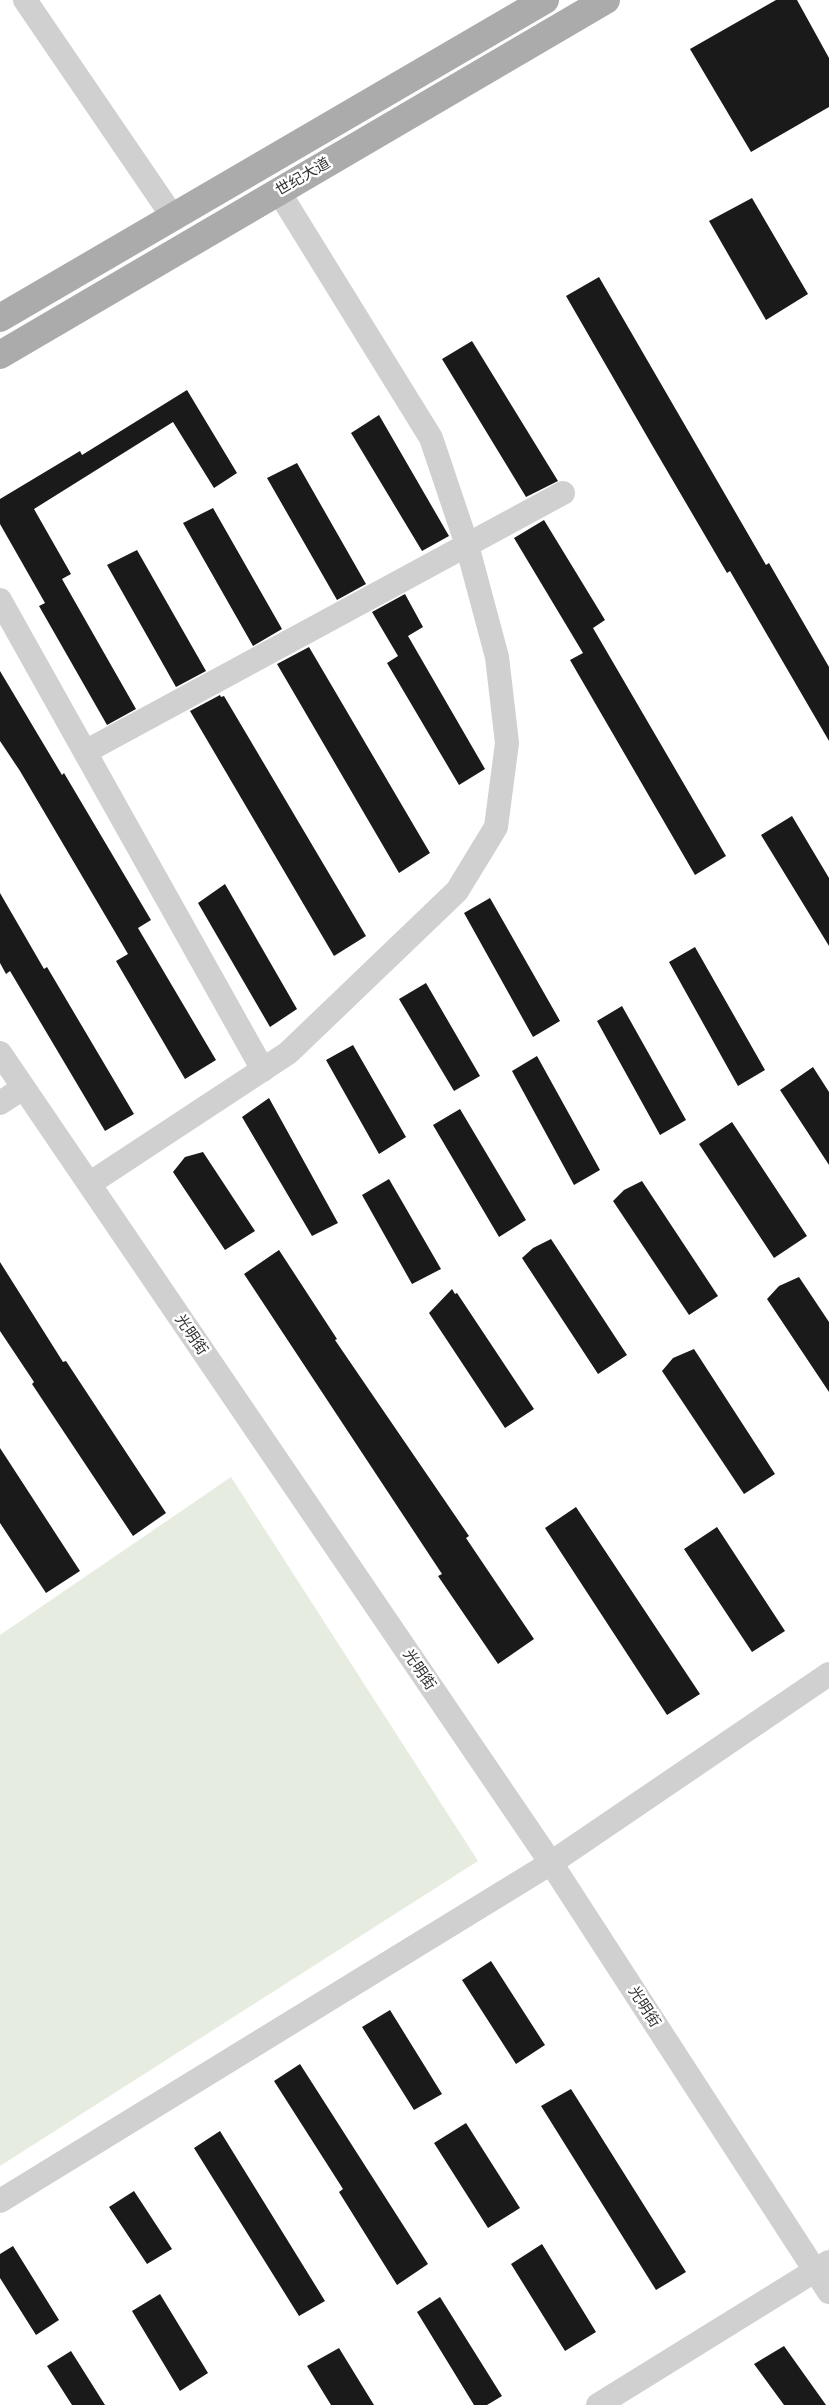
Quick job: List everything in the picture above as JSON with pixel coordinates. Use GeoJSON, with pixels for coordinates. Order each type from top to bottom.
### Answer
{"type":"FeatureCollection","features":[{"type":"Feature","properties":{"kind":"main road","name":"世纪大道"},"geometry":{"type":"LineString","coordinates":[[0,318],[545,0]]}},
{"type":"Feature","properties":{"kind":"main road","name":"世纪大道"},"geometry":{"type":"LineString","coordinates":[[0,355],[606,0]]}},
{"type":"Feature","properties":{"kind":"street"},"geometry":{"type":"LineString","coordinates":[[25,0],[173,217]]}},
{"type":"Feature","properties":{"kind":"street"},"geometry":{"type":"LineString","coordinates":[[89,1184],[288,1053],[457,891],[496,827],[507,744],[497,657],[466,544],[431,438],[279,192]]}},
{"type":"Feature","properties":{"kind":"street"},"geometry":{"type":"LineString","coordinates":[[85,752],[563,493]]}},
{"type":"Feature","properties":{"kind":"street"},"geometry":{"type":"LineString","coordinates":[[0,600],[262,1070]]}},
{"type":"Feature","properties":{"kind":"street","name":"光明街"},"geometry":{"type":"LineString","coordinates":[[0,1053],[551,1863],[822,2266],[829,2292]]}},
{"type":"Feature","properties":{"kind":"street"},"geometry":{"type":"LineString","coordinates":[[0,1103],[23,1088]]}},
{"type":"Feature","properties":{"kind":"street"},"geometry":{"type":"LineString","coordinates":[[0,2201],[551,1863],[829,1674]]}},
{"type":"Feature","properties":{"kind":"street"},"geometry":{"type":"LineString","coordinates":[[598,2405],[822,2266]]}},
{"type":"Feature","properties":{"kind":"shaded area"},"geometry":{"type":"Polygon","coordinates":[[[231,1477],[478,1861],[0,2166],[0,1635],[231,1477]]]}},
{"type":"Feature","properties":{"kind":"building"},"geometry":{"type":"Polygon","coordinates":[[[776,0],[797,0],[829,58],[829,107],[751,152],[690,49],[776,0]]]}},
{"type":"Feature","properties":{"kind":"building"},"geometry":{"type":"Polygon","coordinates":[[[752,198],[808,294],[766,320],[709,221],[752,198]]]}},
{"type":"Feature","properties":{"kind":"building"},"geometry":{"type":"Polygon","coordinates":[[[599,277],[766,565],[769,563],[829,667],[829,741],[730,571],[727,573],[566,296],[599,277]]]}},
{"type":"Feature","properties":{"kind":"building"},"geometry":{"type":"Polygon","coordinates":[[[472,341],[558,481],[526,497],[442,359],[472,341]]]}},
{"type":"Feature","properties":{"kind":"building"},"geometry":{"type":"Polygon","coordinates":[[[187,390],[237,473],[214,488],[173,422],[34,509],[71,574],[62,579],[136,709],[107,725],[39,606],[45,603],[0,524],[0,499],[80,451],[82,455],[187,390]]]}},
{"type":"Feature","properties":{"kind":"building"},"geometry":{"type":"Polygon","coordinates":[[[379,415],[449,536],[422,551],[351,433],[379,415]]]}},
{"type":"Feature","properties":{"kind":"building"},"geometry":{"type":"Polygon","coordinates":[[[297,463],[366,584],[337,600],[267,478],[297,463]]]}},
{"type":"Feature","properties":{"kind":"building"},"geometry":{"type":"Polygon","coordinates":[[[213,508],[282,629],[253,646],[183,523],[213,508]]]}},
{"type":"Feature","properties":{"kind":"building"},"geometry":{"type":"Polygon","coordinates":[[[544,520],[605,620],[593,628],[726,856],[695,875],[570,660],[583,653],[514,538],[544,520]]]}},
{"type":"Feature","properties":{"kind":"building"},"geometry":{"type":"Polygon","coordinates":[[[137,550],[206,671],[176,687],[107,565],[137,550]]]}},
{"type":"Feature","properties":{"kind":"building"},"geometry":{"type":"Polygon","coordinates":[[[405,594],[423,627],[408,636],[485,769],[459,785],[387,663],[398,656],[372,612],[405,594]]]}},
{"type":"Feature","properties":{"kind":"building"},"geometry":{"type":"Polygon","coordinates":[[[309,647],[430,853],[399,873],[277,664],[309,647]]]}},
{"type":"Feature","properties":{"kind":"building"},"geometry":{"type":"Polygon","coordinates":[[[0,671],[62,775],[64,773],[151,920],[138,928],[216,1060],[185,1079],[116,961],[128,954],[20,771],[0,741],[0,671]]]}},
{"type":"Feature","properties":{"kind":"building"},"geometry":{"type":"Polygon","coordinates":[[[220,695],[221,697],[224,696],[366,936],[334,956],[190,711],[220,695]]]}},
{"type":"Feature","properties":{"kind":"building"},"geometry":{"type":"Polygon","coordinates":[[[792,816],[829,878],[829,946],[761,835],[792,816]]]}},
{"type":"Feature","properties":{"kind":"building"},"geometry":{"type":"Polygon","coordinates":[[[225,884],[297,1009],[270,1027],[198,903],[225,884]]]}},
{"type":"Feature","properties":{"kind":"building"},"geometry":{"type":"Polygon","coordinates":[[[0,893],[44,969],[47,967],[134,1114],[105,1131],[10,971],[6,974],[0,963],[0,893]]]}},
{"type":"Feature","properties":{"kind":"building"},"geometry":{"type":"Polygon","coordinates":[[[490,898],[560,1021],[533,1037],[464,913],[490,898]]]}},
{"type":"Feature","properties":{"kind":"building"},"geometry":{"type":"Polygon","coordinates":[[[695,947],[765,1070],[738,1086],[669,962],[695,947]]]}},
{"type":"Feature","properties":{"kind":"building"},"geometry":{"type":"Polygon","coordinates":[[[426,983],[480,1076],[454,1091],[399,999],[426,983]]]}},
{"type":"Feature","properties":{"kind":"building"},"geometry":{"type":"Polygon","coordinates":[[[622,1006],[686,1120],[660,1135],[597,1021],[622,1006]]]}},
{"type":"Feature","properties":{"kind":"building"},"geometry":{"type":"Polygon","coordinates":[[[353,1045],[406,1137],[379,1154],[326,1060],[353,1045]]]}},
{"type":"Feature","properties":{"kind":"building"},"geometry":{"type":"Polygon","coordinates":[[[537,1056],[600,1170],[574,1185],[512,1071],[537,1056]]]}},
{"type":"Feature","properties":{"kind":"building"},"geometry":{"type":"Polygon","coordinates":[[[813,1067],[829,1092],[829,1165],[780,1090],[813,1067]]]}},
{"type":"Feature","properties":{"kind":"building"},"geometry":{"type":"Polygon","coordinates":[[[269,1098],[338,1223],[312,1236],[242,1117],[269,1098]]]}},
{"type":"Feature","properties":{"kind":"building"},"geometry":{"type":"Polygon","coordinates":[[[460,1109],[526,1220],[499,1237],[433,1125],[460,1109]]]}},
{"type":"Feature","properties":{"kind":"building"},"geometry":{"type":"Polygon","coordinates":[[[732,1122],[807,1236],[774,1258],[699,1144],[732,1122]]]}},
{"type":"Feature","properties":{"kind":"building"},"geometry":{"type":"Polygon","coordinates":[[[203,1152],[255,1231],[225,1250],[173,1172],[185,1157],[203,1152]]]}},
{"type":"Feature","properties":{"kind":"building"},"geometry":{"type":"Polygon","coordinates":[[[389,1179],[441,1269],[412,1284],[362,1195],[389,1179]]]}},
{"type":"Feature","properties":{"kind":"building"},"geometry":{"type":"Polygon","coordinates":[[[642,1181],[718,1296],[689,1315],[613,1201],[624,1190],[642,1181]]]}},
{"type":"Feature","properties":{"kind":"building"},"geometry":{"type":"Polygon","coordinates":[[[551,1239],[627,1355],[598,1374],[522,1258],[533,1248],[551,1239]]]}},
{"type":"Feature","properties":{"kind":"building"},"geometry":{"type":"Polygon","coordinates":[[[279,1250],[337,1339],[335,1340],[469,1536],[466,1538],[534,1639],[498,1664],[438,1576],[442,1574],[244,1274],[279,1250]]]}},
{"type":"Feature","properties":{"kind":"building"},"geometry":{"type":"Polygon","coordinates":[[[0,1262],[63,1362],[66,1361],[166,1513],[133,1536],[32,1384],[34,1382],[0,1331],[0,1262]]]}},
{"type":"Feature","properties":{"kind":"building"},"geometry":{"type":"Polygon","coordinates":[[[799,1277],[829,1322],[829,1392],[767,1299],[779,1286],[799,1277]]]}},
{"type":"Feature","properties":{"kind":"building"},"geometry":{"type":"Polygon","coordinates":[[[452,1289],[455,1294],[457,1293],[534,1409],[505,1428],[429,1313],[452,1289]]]}},
{"type":"Feature","properties":{"kind":"building"},"geometry":{"type":"Polygon","coordinates":[[[694,1349],[775,1474],[744,1494],[662,1371],[673,1358],[694,1349]]]}},
{"type":"Feature","properties":{"kind":"building"},"geometry":{"type":"Polygon","coordinates":[[[0,1448],[80,1571],[46,1593],[0,1523],[0,1448]]]}},
{"type":"Feature","properties":{"kind":"building"},"geometry":{"type":"Polygon","coordinates":[[[576,1507],[700,1694],[667,1715],[545,1528],[576,1507]]]}},
{"type":"Feature","properties":{"kind":"building"},"geometry":{"type":"Polygon","coordinates":[[[717,1527],[785,1631],[752,1652],[684,1549],[717,1527]]]}},
{"type":"Feature","properties":{"kind":"building"},"geometry":{"type":"Polygon","coordinates":[[[491,1961],[545,2045],[516,2064],[462,1980],[491,1961]]]}},
{"type":"Feature","properties":{"kind":"building"},"geometry":{"type":"Polygon","coordinates":[[[390,2010],[442,2094],[414,2110],[362,2027],[390,2010]]]}},
{"type":"Feature","properties":{"kind":"building"},"geometry":{"type":"Polygon","coordinates":[[[300,2064],[428,2264],[397,2285],[339,2192],[343,2189],[274,2081],[300,2064]]]}},
{"type":"Feature","properties":{"kind":"building"},"geometry":{"type":"Polygon","coordinates":[[[571,2089],[686,2272],[656,2290],[541,2106],[571,2089]]]}},
{"type":"Feature","properties":{"kind":"building"},"geometry":{"type":"Polygon","coordinates":[[[466,2123],[520,2208],[488,2228],[434,2143],[466,2123]]]}},
{"type":"Feature","properties":{"kind":"building"},"geometry":{"type":"Polygon","coordinates":[[[220,2131],[325,2301],[299,2316],[194,2148],[220,2131]]]}},
{"type":"Feature","properties":{"kind":"building"},"geometry":{"type":"Polygon","coordinates":[[[134,2191],[172,2249],[147,2264],[109,2207],[134,2191]]]}},
{"type":"Feature","properties":{"kind":"building"},"geometry":{"type":"Polygon","coordinates":[[[542,2244],[596,2332],[565,2351],[511,2264],[542,2244]]]}},
{"type":"Feature","properties":{"kind":"building"},"geometry":{"type":"Polygon","coordinates":[[[13,2246],[59,2320],[36,2335],[0,2278],[0,2254],[13,2246]]]}},
{"type":"Feature","properties":{"kind":"building"},"geometry":{"type":"Polygon","coordinates":[[[160,2294],[208,2373],[180,2391],[132,2311],[160,2294]]]}},
{"type":"Feature","properties":{"kind":"building"},"geometry":{"type":"Polygon","coordinates":[[[440,2297],[502,2396],[487,2405],[474,2405],[417,2312],[440,2297]]]}},
{"type":"Feature","properties":{"kind":"building"},"geometry":{"type":"Polygon","coordinates":[[[784,2346],[826,2405],[784,2405],[754,2364],[784,2346]]]}},
{"type":"Feature","properties":{"kind":"building"},"geometry":{"type":"Polygon","coordinates":[[[339,2348],[374,2405],[331,2405],[307,2366],[339,2348]]]}},
{"type":"Feature","properties":{"kind":"building"},"geometry":{"type":"Polygon","coordinates":[[[71,2351],[105,2405],[72,2405],[47,2366],[71,2351]]]}}]}
